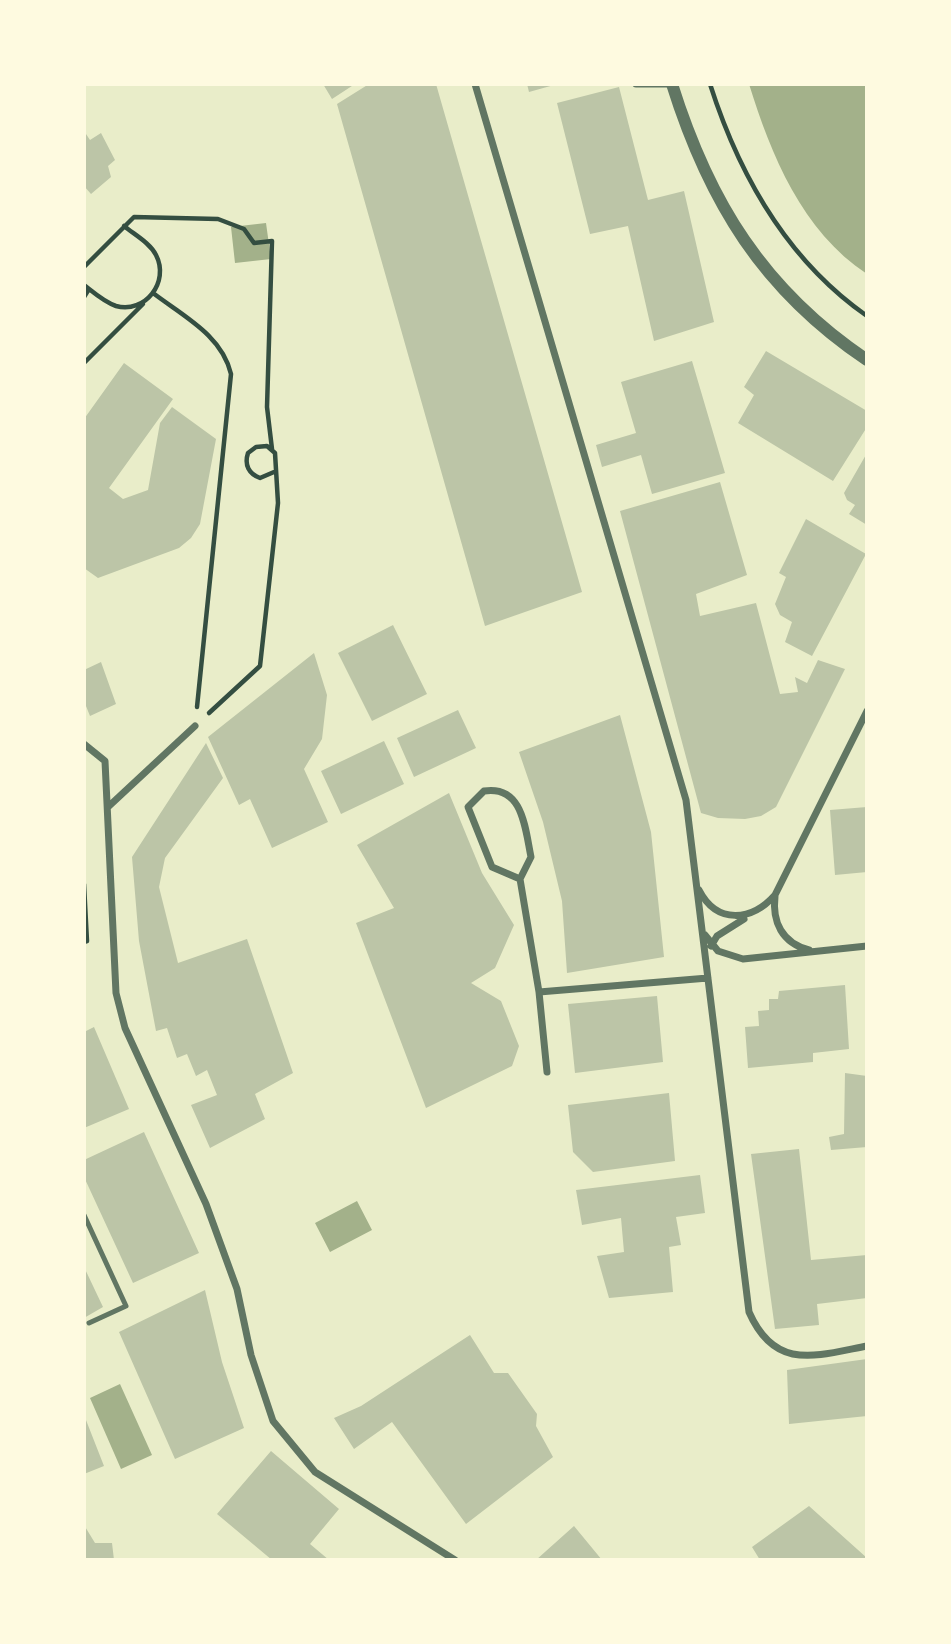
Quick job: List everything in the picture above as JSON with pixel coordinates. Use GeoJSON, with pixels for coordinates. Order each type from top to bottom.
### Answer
{"type":"FeatureCollection","features":[{"type":"Feature","properties":{"kind":"street"},"geometry":{"type":"LineString","coordinates":[[475,84],[686,800],[749,1312],[757,1330],[771,1345],[788,1354],[808,1357],[867,1346]]}},
{"type":"Feature","properties":{"kind":"street"},"geometry":{"type":"LineString","coordinates":[[636,84],[672,84],[705,174],[741,238],[787,295],[814,321],[867,360]]}},
{"type":"Feature","properties":{"kind":"street"},"geometry":{"type":"LineString","coordinates":[[706,963],[712,945],[729,927],[764,908],[775,895],[867,711]]}},
{"type":"Feature","properties":{"kind":"street"},"geometry":{"type":"LineString","coordinates":[[108,807],[195,726]]}},
{"type":"Feature","properties":{"kind":"street"},"geometry":{"type":"LineString","coordinates":[[84,744],[105,761],[116,993],[125,1028],[206,1204],[237,1289],[251,1355],[273,1421],[316,1472],[455,1560]]}},
{"type":"Feature","properties":{"kind":"street"},"geometry":{"type":"LineString","coordinates":[[520,879],[492,867],[468,807],[484,791],[506,792],[516,801],[531,857],[520,879],[539,992],[547,1072]]}},
{"type":"Feature","properties":{"kind":"street"},"geometry":{"type":"LineString","coordinates":[[697,887],[712,909],[738,917],[752,915]]}},
{"type":"Feature","properties":{"kind":"street"},"geometry":{"type":"LineString","coordinates":[[775,895],[776,924],[783,936],[793,945],[819,951]]}},
{"type":"Feature","properties":{"kind":"street"},"geometry":{"type":"LineString","coordinates":[[702,928],[712,945],[730,957],[743,960],[867,946]]}},
{"type":"Feature","properties":{"kind":"street"},"geometry":{"type":"LineString","coordinates":[[539,992],[708,978]]}},
{"type":"Feature","properties":{"kind":"lane"},"geometry":{"type":"LineString","coordinates":[[84,1215],[126,1306],[89,1323]]}},
{"type":"Feature","properties":{"kind":"path"},"geometry":{"type":"LineString","coordinates":[[710,84],[737,158],[771,216],[812,268],[867,316]]}},
{"type":"Feature","properties":{"kind":"path"},"geometry":{"type":"LineString","coordinates":[[84,267],[134,217],[218,219],[244,229],[254,243],[272,241],[267,407],[272,449],[278,462],[274,472],[278,503],[260,666],[195,726]]}},
{"type":"Feature","properties":{"kind":"path"},"geometry":{"type":"LineString","coordinates":[[84,363],[151,295],[160,278],[156,255],[124,226]]}},
{"type":"Feature","properties":{"kind":"path"},"geometry":{"type":"LineString","coordinates":[[84,285],[118,306],[141,304],[151,295]]}},
{"type":"Feature","properties":{"kind":"path"},"geometry":{"type":"LineString","coordinates":[[84,297],[89,289]]}},
{"type":"Feature","properties":{"kind":"path"},"geometry":{"type":"LineString","coordinates":[[151,295],[217,342],[227,357],[231,374],[195,726]]}},
{"type":"Feature","properties":{"kind":"path"},"geometry":{"type":"LineString","coordinates":[[272,449],[261,445],[252,449],[246,464],[251,473],[260,478],[274,472]]}},
{"type":"Feature","properties":{"kind":"path"},"geometry":{"type":"LineString","coordinates":[[84,884],[87,941],[84,942]]}},
{"type":"Feature","properties":{"kind":"shaded area"},"geometry":{"type":"Polygon","coordinates":[[[749,84],[867,84],[867,274],[824,236],[792,190],[768,138],[749,84]]]}},
{"type":"Feature","properties":{"kind":"shaded area"},"geometry":{"type":"Polygon","coordinates":[[[266,223],[271,259],[235,263],[231,227],[266,223]]]}},
{"type":"Feature","properties":{"kind":"shaded area"},"geometry":{"type":"Polygon","coordinates":[[[357,1201],[372,1230],[330,1252],[315,1223],[357,1201]]]}},
{"type":"Feature","properties":{"kind":"shaded area"},"geometry":{"type":"Polygon","coordinates":[[[120,1384],[152,1455],[121,1469],[90,1398],[120,1384]]]}},
{"type":"Feature","properties":{"kind":"building"},"geometry":{"type":"Polygon","coordinates":[[[323,84],[355,84],[332,99],[323,84]]]}},
{"type":"Feature","properties":{"kind":"building"},"geometry":{"type":"Polygon","coordinates":[[[369,84],[436,84],[582,592],[485,626],[337,104],[369,84]]]}},
{"type":"Feature","properties":{"kind":"building"},"geometry":{"type":"Polygon","coordinates":[[[527,84],[554,84],[554,85],[529,92],[527,84]]]}},
{"type":"Feature","properties":{"kind":"building"},"geometry":{"type":"Polygon","coordinates":[[[619,87],[648,200],[684,191],[714,322],[654,341],[628,226],[590,234],[557,103],[619,87]]]}},
{"type":"Feature","properties":{"kind":"building"},"geometry":{"type":"Polygon","coordinates":[[[84,131],[90,140],[101,133],[115,160],[108,166],[111,177],[91,194],[84,186],[84,131]]]}},
{"type":"Feature","properties":{"kind":"building"},"geometry":{"type":"Polygon","coordinates":[[[766,351],[867,411],[867,427],[833,481],[738,423],[754,395],[744,387],[766,351]]]}},
{"type":"Feature","properties":{"kind":"building"},"geometry":{"type":"Polygon","coordinates":[[[692,361],[725,473],[652,494],[641,455],[602,467],[596,445],[636,433],[621,382],[692,361]]]}},
{"type":"Feature","properties":{"kind":"building"},"geometry":{"type":"Polygon","coordinates":[[[124,363],[173,399],[109,488],[123,499],[148,490],[160,423],[172,407],[216,439],[200,524],[191,538],[179,548],[98,578],[84,568],[84,419],[124,363]]]}},
{"type":"Feature","properties":{"kind":"building"},"geometry":{"type":"Polygon","coordinates":[[[867,453],[867,525],[849,514],[855,505],[847,500],[844,493],[867,453]]]}},
{"type":"Feature","properties":{"kind":"building"},"geometry":{"type":"Polygon","coordinates":[[[720,482],[747,575],[696,594],[700,616],[756,603],[780,694],[798,692],[795,677],[807,683],[818,660],[845,669],[776,807],[761,816],[745,819],[718,818],[701,813],[620,511],[720,482]]]}},
{"type":"Feature","properties":{"kind":"building"},"geometry":{"type":"Polygon","coordinates":[[[806,519],[866,554],[812,656],[785,642],[792,622],[780,615],[775,604],[786,577],[779,573],[806,519]]]}},
{"type":"Feature","properties":{"kind":"building"},"geometry":{"type":"Polygon","coordinates":[[[393,625],[427,694],[372,721],[338,653],[393,625]]]}},
{"type":"Feature","properties":{"kind":"building"},"geometry":{"type":"Polygon","coordinates":[[[314,653],[327,695],[322,739],[304,769],[328,822],[272,848],[250,799],[239,805],[208,737],[314,653]]]}},
{"type":"Feature","properties":{"kind":"building"},"geometry":{"type":"Polygon","coordinates":[[[101,662],[116,704],[90,716],[84,701],[84,670],[101,662]]]}},
{"type":"Feature","properties":{"kind":"building"},"geometry":{"type":"Polygon","coordinates":[[[458,710],[476,748],[414,777],[397,738],[458,710]]]}},
{"type":"Feature","properties":{"kind":"building"},"geometry":{"type":"Polygon","coordinates":[[[620,715],[651,832],[664,957],[567,973],[562,901],[543,822],[519,752],[620,715]]]}},
{"type":"Feature","properties":{"kind":"building"},"geometry":{"type":"Polygon","coordinates":[[[384,741],[404,784],[341,814],[321,771],[384,741]]]}},
{"type":"Feature","properties":{"kind":"building"},"geometry":{"type":"Polygon","coordinates":[[[206,743],[223,778],[165,858],[159,887],[178,963],[247,939],[293,1073],[255,1094],[265,1119],[210,1148],[191,1105],[217,1095],[207,1070],[196,1076],[187,1054],[177,1058],[167,1028],[156,1031],[139,941],[132,857],[206,743]]]}},
{"type":"Feature","properties":{"kind":"building"},"geometry":{"type":"Polygon","coordinates":[[[449,793],[482,873],[514,925],[495,968],[471,983],[501,1001],[519,1046],[512,1066],[426,1108],[356,923],[394,908],[357,845],[449,793]]]}},
{"type":"Feature","properties":{"kind":"building"},"geometry":{"type":"Polygon","coordinates":[[[867,807],[867,872],[835,875],[830,810],[867,807]]]}},
{"type":"Feature","properties":{"kind":"building"},"geometry":{"type":"Polygon","coordinates":[[[845,985],[849,1049],[813,1053],[813,1062],[748,1068],[745,1027],[759,1026],[758,1011],[769,1010],[769,999],[778,999],[779,991],[845,985]]]}},
{"type":"Feature","properties":{"kind":"building"},"geometry":{"type":"Polygon","coordinates":[[[657,996],[663,1062],[575,1073],[568,1004],[657,996]]]}},
{"type":"Feature","properties":{"kind":"building"},"geometry":{"type":"Polygon","coordinates":[[[94,1027],[129,1109],[84,1128],[84,1032],[94,1027]]]}},
{"type":"Feature","properties":{"kind":"building"},"geometry":{"type":"Polygon","coordinates":[[[845,1073],[867,1076],[867,1147],[831,1150],[829,1137],[844,1134],[845,1073]]]}},
{"type":"Feature","properties":{"kind":"building"},"geometry":{"type":"Polygon","coordinates":[[[669,1093],[675,1161],[593,1172],[573,1152],[568,1105],[669,1093]]]}},
{"type":"Feature","properties":{"kind":"building"},"geometry":{"type":"Polygon","coordinates":[[[144,1132],[199,1253],[133,1283],[84,1177],[84,1160],[144,1132]]]}},
{"type":"Feature","properties":{"kind":"building"},"geometry":{"type":"Polygon","coordinates":[[[799,1149],[811,1260],[867,1255],[867,1298],[817,1304],[819,1325],[775,1329],[751,1154],[799,1149]]]}},
{"type":"Feature","properties":{"kind":"building"},"geometry":{"type":"Polygon","coordinates":[[[700,1175],[705,1213],[676,1217],[681,1245],[669,1247],[673,1292],[609,1298],[597,1256],[624,1252],[621,1218],[582,1225],[576,1190],[700,1175]]]}},
{"type":"Feature","properties":{"kind":"building"},"geometry":{"type":"Polygon","coordinates":[[[84,1267],[103,1307],[84,1318],[84,1267]]]}},
{"type":"Feature","properties":{"kind":"building"},"geometry":{"type":"Polygon","coordinates":[[[205,1290],[222,1362],[244,1428],[175,1459],[119,1332],[205,1290]]]}},
{"type":"Feature","properties":{"kind":"building"},"geometry":{"type":"Polygon","coordinates":[[[470,1335],[494,1373],[508,1373],[537,1414],[536,1426],[553,1457],[466,1524],[392,1422],[354,1449],[334,1418],[361,1406],[470,1335]]]}},
{"type":"Feature","properties":{"kind":"building"},"geometry":{"type":"Polygon","coordinates":[[[867,1359],[867,1416],[789,1424],[787,1370],[867,1359]]]}},
{"type":"Feature","properties":{"kind":"building"},"geometry":{"type":"Polygon","coordinates":[[[84,1415],[104,1466],[84,1474],[84,1415]]]}},
{"type":"Feature","properties":{"kind":"building"},"geometry":{"type":"Polygon","coordinates":[[[271,1451],[339,1509],[310,1544],[329,1560],[272,1560],[217,1514],[271,1451]]]}},
{"type":"Feature","properties":{"kind":"building"},"geometry":{"type":"Polygon","coordinates":[[[809,1506],[867,1560],[760,1560],[752,1547],[809,1506]]]}},
{"type":"Feature","properties":{"kind":"building"},"geometry":{"type":"Polygon","coordinates":[[[84,1525],[95,1543],[112,1543],[114,1560],[84,1558],[84,1525]]]}},
{"type":"Feature","properties":{"kind":"building"},"geometry":{"type":"Polygon","coordinates":[[[574,1526],[602,1560],[536,1560],[574,1526]]]}}]}
